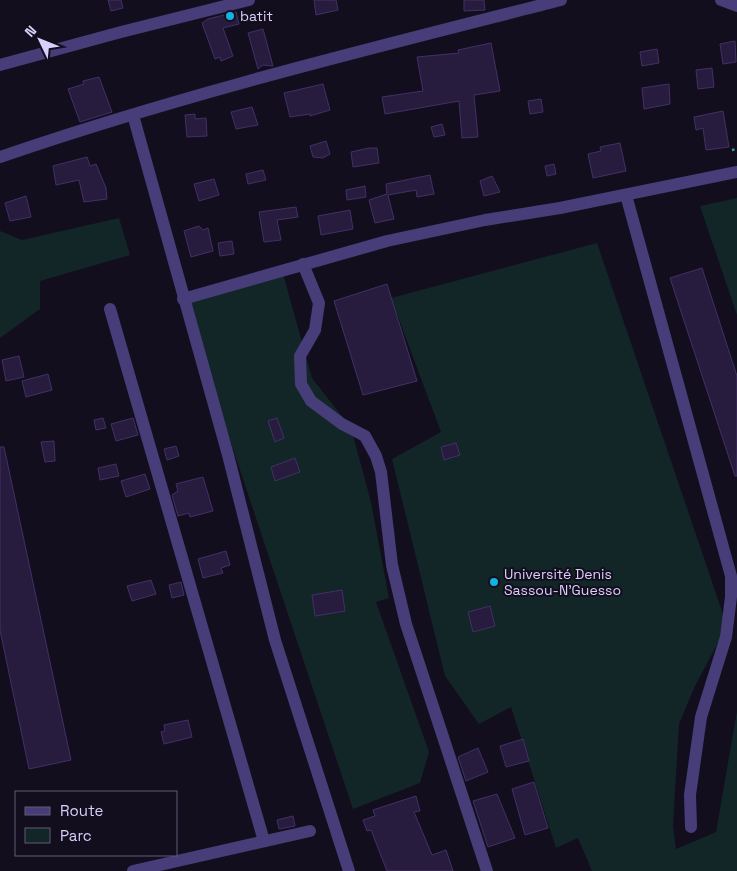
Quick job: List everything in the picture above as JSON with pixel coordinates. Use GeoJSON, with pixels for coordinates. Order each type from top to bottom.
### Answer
{"type":"FeatureCollection","features":[{"type":"Feature","properties":{"kind":"street"},"geometry":{"type":"LineString","coordinates":[[0,65],[250,0]]}},
{"type":"Feature","properties":{"kind":"street"},"geometry":{"type":"LineString","coordinates":[[0,157],[75,131],[204,94],[561,0]]}},
{"type":"Feature","properties":{"kind":"street"},"geometry":{"type":"LineString","coordinates":[[721,0],[737,6]]}},
{"type":"Feature","properties":{"kind":"street"},"geometry":{"type":"LineString","coordinates":[[133,115],[228,455],[275,640],[350,871]]}},
{"type":"Feature","properties":{"kind":"street"},"geometry":{"type":"LineString","coordinates":[[183,299],[387,241],[485,220],[560,208],[737,172]]}},
{"type":"Feature","properties":{"kind":"street"},"geometry":{"type":"LineString","coordinates":[[626,195],[731,576],[731,597],[726,637],[701,717],[695,753],[690,795],[691,827]]}},
{"type":"Feature","properties":{"kind":"street"},"geometry":{"type":"LineString","coordinates":[[303,264],[320,303],[315,330],[300,356],[301,384],[311,401],[342,424],[365,436],[376,456],[381,472],[392,565],[406,624],[487,871]]}},
{"type":"Feature","properties":{"kind":"street"},"geometry":{"type":"LineString","coordinates":[[110,309],[264,841]]}},
{"type":"Feature","properties":{"kind":"street"},"geometry":{"type":"LineString","coordinates":[[133,871],[181,866],[264,841],[310,831]]}},
{"type":"Feature","properties":{"kind":"path"},"geometry":{"type":"LineString","coordinates":[[732,150],[737,149]]}},
{"type":"Feature","properties":{"kind":"green space"},"geometry":{"type":"Polygon","coordinates":[[[737,198],[737,315],[700,206],[737,198]]]}},
{"type":"Feature","properties":{"kind":"green space"},"geometry":{"type":"Polygon","coordinates":[[[119,218],[130,255],[40,281],[40,309],[0,338],[0,231],[22,240],[119,218]]]}},
{"type":"Feature","properties":{"kind":"green space"},"geometry":{"type":"Polygon","coordinates":[[[597,243],[727,626],[695,686],[679,724],[673,826],[676,849],[716,832],[737,711],[737,871],[592,871],[578,838],[556,848],[511,707],[479,724],[445,676],[392,459],[441,432],[391,298],[597,243]]]}},
{"type":"Feature","properties":{"kind":"green space"},"geometry":{"type":"Polygon","coordinates":[[[282,270],[312,378],[351,428],[371,502],[389,598],[376,602],[429,752],[420,783],[353,809],[183,299],[282,270]]]}},
{"type":"Feature","properties":{"kind":"building"},"geometry":{"type":"Polygon","coordinates":[[[108,0],[121,0],[123,8],[111,11],[108,0]]]}},
{"type":"Feature","properties":{"kind":"building"},"geometry":{"type":"Polygon","coordinates":[[[314,0],[336,0],[338,10],[316,15],[314,0]]]}},
{"type":"Feature","properties":{"kind":"building"},"geometry":{"type":"Polygon","coordinates":[[[464,0],[484,0],[485,10],[464,11],[464,0]]]}},
{"type":"Feature","properties":{"kind":"building"},"geometry":{"type":"Polygon","coordinates":[[[236,12],[239,24],[223,28],[233,56],[221,61],[220,57],[215,59],[202,23],[208,19],[236,12]]]}},
{"type":"Feature","properties":{"kind":"building"},"geometry":{"type":"Polygon","coordinates":[[[263,29],[273,66],[263,65],[258,69],[248,33],[263,29]]]}},
{"type":"Feature","properties":{"kind":"building"},"geometry":{"type":"Polygon","coordinates":[[[735,41],[736,62],[723,64],[720,44],[735,41]]]}},
{"type":"Feature","properties":{"kind":"building"},"geometry":{"type":"Polygon","coordinates":[[[491,43],[500,91],[474,95],[478,137],[462,138],[459,101],[385,114],[382,97],[423,91],[417,57],[459,53],[458,50],[491,43]]]}},
{"type":"Feature","properties":{"kind":"building"},"geometry":{"type":"Polygon","coordinates":[[[657,49],[659,63],[642,66],[640,52],[657,49]]]}},
{"type":"Feature","properties":{"kind":"building"},"geometry":{"type":"Polygon","coordinates":[[[712,68],[714,87],[698,89],[696,70],[712,68]]]}},
{"type":"Feature","properties":{"kind":"building"},"geometry":{"type":"Polygon","coordinates":[[[99,77],[112,112],[80,122],[68,89],[84,84],[83,81],[99,77]]]}},
{"type":"Feature","properties":{"kind":"building"},"geometry":{"type":"Polygon","coordinates":[[[323,84],[330,110],[310,116],[310,114],[290,117],[284,93],[323,84]]]}},
{"type":"Feature","properties":{"kind":"building"},"geometry":{"type":"Polygon","coordinates":[[[669,84],[670,104],[644,109],[642,88],[669,84]]]}},
{"type":"Feature","properties":{"kind":"building"},"geometry":{"type":"Polygon","coordinates":[[[541,99],[543,112],[530,114],[528,101],[541,99]]]}},
{"type":"Feature","properties":{"kind":"building"},"geometry":{"type":"Polygon","coordinates":[[[252,107],[258,125],[236,129],[231,112],[252,107]]]}},
{"type":"Feature","properties":{"kind":"building"},"geometry":{"type":"Polygon","coordinates":[[[723,111],[729,147],[706,150],[703,128],[696,130],[694,117],[723,111]]]}},
{"type":"Feature","properties":{"kind":"building"},"geometry":{"type":"Polygon","coordinates":[[[195,114],[195,119],[206,118],[207,136],[187,137],[185,115],[195,114]]]}},
{"type":"Feature","properties":{"kind":"building"},"geometry":{"type":"Polygon","coordinates":[[[442,124],[445,135],[434,137],[431,127],[442,124]]]}},
{"type":"Feature","properties":{"kind":"building"},"geometry":{"type":"Polygon","coordinates":[[[326,141],[330,154],[323,158],[313,157],[310,146],[326,141]]]}},
{"type":"Feature","properties":{"kind":"building"},"geometry":{"type":"Polygon","coordinates":[[[620,143],[626,171],[593,178],[588,154],[601,151],[600,147],[620,143]]]}},
{"type":"Feature","properties":{"kind":"building"},"geometry":{"type":"Polygon","coordinates":[[[377,148],[379,163],[353,167],[351,152],[377,148]]]}},
{"type":"Feature","properties":{"kind":"building"},"geometry":{"type":"Polygon","coordinates":[[[87,157],[90,166],[96,164],[106,188],[107,199],[84,202],[79,180],[56,185],[53,166],[87,157]]]}},
{"type":"Feature","properties":{"kind":"building"},"geometry":{"type":"Polygon","coordinates":[[[554,164],[556,174],[547,176],[545,166],[554,164]]]}},
{"type":"Feature","properties":{"kind":"building"},"geometry":{"type":"Polygon","coordinates":[[[263,170],[266,180],[248,184],[246,174],[263,170]]]}},
{"type":"Feature","properties":{"kind":"building"},"geometry":{"type":"Polygon","coordinates":[[[430,175],[434,194],[417,197],[416,190],[388,195],[394,219],[375,223],[369,200],[387,194],[386,184],[430,175]]]}},
{"type":"Feature","properties":{"kind":"building"},"geometry":{"type":"Polygon","coordinates":[[[492,176],[500,192],[484,196],[480,181],[492,176]]]}},
{"type":"Feature","properties":{"kind":"building"},"geometry":{"type":"Polygon","coordinates":[[[214,179],[219,195],[199,201],[194,184],[214,179]]]}},
{"type":"Feature","properties":{"kind":"building"},"geometry":{"type":"Polygon","coordinates":[[[365,186],[366,197],[347,200],[346,190],[365,186]]]}},
{"type":"Feature","properties":{"kind":"building"},"geometry":{"type":"Polygon","coordinates":[[[26,196],[31,217],[10,221],[5,203],[26,196]]]}},
{"type":"Feature","properties":{"kind":"building"},"geometry":{"type":"Polygon","coordinates":[[[296,207],[298,217],[277,220],[281,240],[264,242],[259,212],[296,207]]]}},
{"type":"Feature","properties":{"kind":"building"},"geometry":{"type":"Polygon","coordinates":[[[350,210],[353,229],[321,235],[318,216],[350,210]]]}},
{"type":"Feature","properties":{"kind":"building"},"geometry":{"type":"Polygon","coordinates":[[[199,226],[203,230],[208,228],[213,251],[191,257],[184,231],[199,226]]]}},
{"type":"Feature","properties":{"kind":"building"},"geometry":{"type":"Polygon","coordinates":[[[232,241],[234,254],[220,256],[218,243],[232,241]]]}},
{"type":"Feature","properties":{"kind":"building"},"geometry":{"type":"Polygon","coordinates":[[[702,268],[737,376],[737,476],[735,476],[670,278],[702,268]]]}},
{"type":"Feature","properties":{"kind":"building"},"geometry":{"type":"Polygon","coordinates":[[[387,284],[417,381],[363,395],[334,301],[387,284]]]}},
{"type":"Feature","properties":{"kind":"building"},"geometry":{"type":"Polygon","coordinates":[[[19,356],[24,377],[6,381],[2,360],[19,356]]]}},
{"type":"Feature","properties":{"kind":"building"},"geometry":{"type":"Polygon","coordinates":[[[48,374],[52,390],[26,397],[22,381],[48,374]]]}},
{"type":"Feature","properties":{"kind":"building"},"geometry":{"type":"Polygon","coordinates":[[[103,418],[106,428],[96,430],[94,420],[103,418]]]}},
{"type":"Feature","properties":{"kind":"building"},"geometry":{"type":"Polygon","coordinates":[[[133,418],[138,435],[116,441],[111,424],[133,418]]]}},
{"type":"Feature","properties":{"kind":"building"},"geometry":{"type":"Polygon","coordinates":[[[277,418],[284,438],[275,442],[268,421],[277,418]]]}},
{"type":"Feature","properties":{"kind":"building"},"geometry":{"type":"Polygon","coordinates":[[[54,441],[55,461],[45,462],[41,442],[54,441]]]}},
{"type":"Feature","properties":{"kind":"building"},"geometry":{"type":"Polygon","coordinates":[[[456,443],[460,455],[444,460],[441,447],[456,443]]]}},
{"type":"Feature","properties":{"kind":"building"},"geometry":{"type":"Polygon","coordinates":[[[176,446],[179,456],[167,460],[164,449],[176,446]]]}},
{"type":"Feature","properties":{"kind":"building"},"geometry":{"type":"Polygon","coordinates":[[[0,447],[4,447],[71,760],[29,769],[0,630],[0,447]]]}},
{"type":"Feature","properties":{"kind":"building"},"geometry":{"type":"Polygon","coordinates":[[[295,458],[300,472],[275,481],[271,467],[295,458]]]}},
{"type":"Feature","properties":{"kind":"building"},"geometry":{"type":"Polygon","coordinates":[[[116,464],[119,476],[100,480],[98,468],[116,464]]]}},
{"type":"Feature","properties":{"kind":"building"},"geometry":{"type":"Polygon","coordinates":[[[145,474],[150,489],[126,497],[121,481],[145,474]]]}},
{"type":"Feature","properties":{"kind":"building"},"geometry":{"type":"Polygon","coordinates":[[[203,477],[213,511],[190,517],[189,513],[178,516],[172,495],[178,491],[176,484],[203,477]]]}},
{"type":"Feature","properties":{"kind":"building"},"geometry":{"type":"Polygon","coordinates":[[[226,551],[230,565],[221,568],[223,573],[203,578],[198,559],[226,551]]]}},
{"type":"Feature","properties":{"kind":"building"},"geometry":{"type":"Polygon","coordinates":[[[151,580],[156,594],[132,601],[127,586],[151,580]]]}},
{"type":"Feature","properties":{"kind":"building"},"geometry":{"type":"Polygon","coordinates":[[[181,582],[184,595],[172,598],[169,585],[181,582]]]}},
{"type":"Feature","properties":{"kind":"building"},"geometry":{"type":"Polygon","coordinates":[[[342,590],[345,611],[315,616],[312,595],[342,590]]]}},
{"type":"Feature","properties":{"kind":"building"},"geometry":{"type":"Polygon","coordinates":[[[490,606],[495,626],[473,632],[468,612],[490,606]]]}},
{"type":"Feature","properties":{"kind":"building"},"geometry":{"type":"Polygon","coordinates":[[[188,720],[192,737],[164,744],[161,732],[165,731],[164,725],[188,720]]]}},
{"type":"Feature","properties":{"kind":"building"},"geometry":{"type":"Polygon","coordinates":[[[523,739],[529,761],[506,767],[500,746],[523,739]]]}},
{"type":"Feature","properties":{"kind":"building"},"geometry":{"type":"Polygon","coordinates":[[[478,748],[488,772],[466,781],[458,757],[478,748]]]}},
{"type":"Feature","properties":{"kind":"building"},"geometry":{"type":"Polygon","coordinates":[[[534,782],[548,828],[525,835],[512,789],[534,782]]]}},
{"type":"Feature","properties":{"kind":"building"},"geometry":{"type":"Polygon","coordinates":[[[497,794],[515,838],[488,847],[473,801],[497,794]]]}},
{"type":"Feature","properties":{"kind":"building"},"geometry":{"type":"Polygon","coordinates":[[[416,796],[420,811],[414,812],[432,855],[446,850],[453,871],[387,871],[371,830],[367,831],[363,820],[375,816],[373,810],[416,796]]]}},
{"type":"Feature","properties":{"kind":"building"},"geometry":{"type":"Polygon","coordinates":[[[293,816],[295,826],[279,829],[277,820],[293,816]]]}},
{"type":"Feature","properties":{"kind":"place","name":"batit"},"geometry":{"type":"Point","coordinates":[230,16]}},
{"type":"Feature","properties":{"kind":"place","name":"Université Denis Sassou-N'Guesso"},"geometry":{"type":"Point","coordinates":[494,582]}}]}
